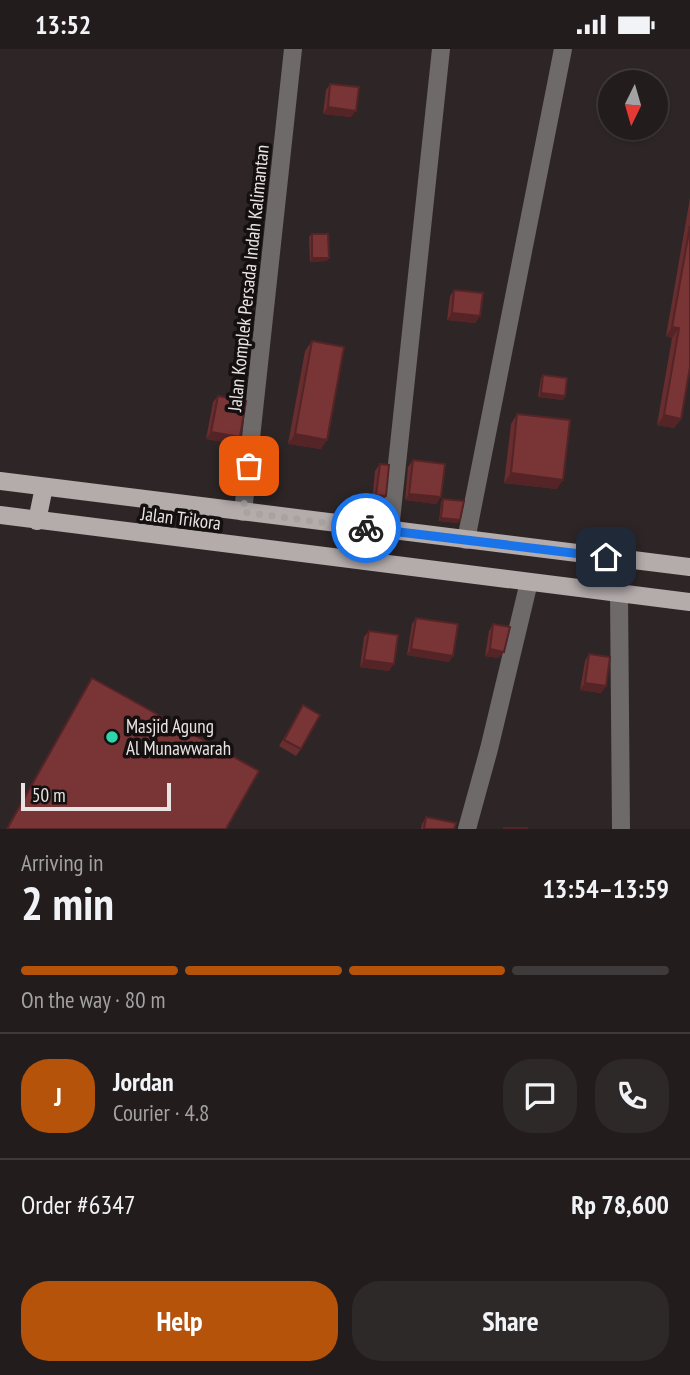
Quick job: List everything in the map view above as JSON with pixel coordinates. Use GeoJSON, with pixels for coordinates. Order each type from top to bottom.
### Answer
{"type":"FeatureCollection","features":[{"type":"Feature","properties":{"kind":"main road","name":"Jalan Trikora"},"geometry":{"type":"LineString","coordinates":[[0,481],[690,567]]}},
{"type":"Feature","properties":{"kind":"main road"},"geometry":{"type":"LineString","coordinates":[[37,521],[44,487]]}},
{"type":"Feature","properties":{"kind":"main road","name":"Jalan Trikora"},"geometry":{"type":"LineString","coordinates":[[0,515],[690,602]]}},
{"type":"Feature","properties":{"kind":"street","name":"Jalan Komplek Persada Indah Kalimantan"},"geometry":{"type":"LineString","coordinates":[[243,512],[293,49]]}},
{"type":"Feature","properties":{"kind":"street"},"geometry":{"type":"LineString","coordinates":[[390,530],[441,49]]}},
{"type":"Feature","properties":{"kind":"street"},"geometry":{"type":"LineString","coordinates":[[466,540],[563,49]]}},
{"type":"Feature","properties":{"kind":"street"},"geometry":{"type":"LineString","coordinates":[[467,829],[529,582]]}},
{"type":"Feature","properties":{"kind":"street"},"geometry":{"type":"LineString","coordinates":[[619,593],[621,829]]}},
{"type":"Feature","properties":{"kind":"building"},"geometry":{"type":"Polygon","coordinates":[[[330,84],[359,87],[356,111],[328,107],[330,84]]]}},
{"type":"Feature","properties":{"kind":"building"},"geometry":{"type":"Polygon","coordinates":[[[690,226],[690,367],[681,419],[664,415],[679,328],[672,327],[690,226]]]}},
{"type":"Feature","properties":{"kind":"building"},"geometry":{"type":"Polygon","coordinates":[[[312,234],[328,234],[329,258],[312,258],[312,234]]]}},
{"type":"Feature","properties":{"kind":"building"},"geometry":{"type":"Polygon","coordinates":[[[454,290],[483,293],[480,316],[452,313],[454,290]]]}},
{"type":"Feature","properties":{"kind":"building"},"geometry":{"type":"Polygon","coordinates":[[[312,341],[344,347],[327,440],[295,434],[312,341]]]}},
{"type":"Feature","properties":{"kind":"building"},"geometry":{"type":"Polygon","coordinates":[[[543,375],[567,378],[565,396],[541,393],[543,375]]]}},
{"type":"Feature","properties":{"kind":"building"},"geometry":{"type":"Polygon","coordinates":[[[218,396],[246,401],[240,437],[211,432],[218,396]]]}},
{"type":"Feature","properties":{"kind":"building"},"geometry":{"type":"Polygon","coordinates":[[[517,414],[570,420],[563,480],[511,473],[517,414]]]}},
{"type":"Feature","properties":{"kind":"building"},"geometry":{"type":"Polygon","coordinates":[[[413,460],[445,464],[441,497],[409,494],[413,460]]]}},
{"type":"Feature","properties":{"kind":"building"},"geometry":{"type":"Polygon","coordinates":[[[380,464],[389,465],[386,496],[376,495],[380,464]]]}},
{"type":"Feature","properties":{"kind":"building"},"geometry":{"type":"Polygon","coordinates":[[[443,499],[464,501],[460,520],[441,518],[443,499]]]}},
{"type":"Feature","properties":{"kind":"building"},"geometry":{"type":"Polygon","coordinates":[[[416,618],[458,624],[453,656],[411,649],[416,618]]]}},
{"type":"Feature","properties":{"kind":"building"},"geometry":{"type":"Polygon","coordinates":[[[493,624],[510,627],[504,652],[490,649],[493,624]]]}},
{"type":"Feature","properties":{"kind":"building"},"geometry":{"type":"Polygon","coordinates":[[[369,631],[398,635],[394,664],[364,660],[369,631]]]}},
{"type":"Feature","properties":{"kind":"building"},"geometry":{"type":"Polygon","coordinates":[[[589,654],[610,657],[606,686],[585,683],[589,654]]]}},
{"type":"Feature","properties":{"kind":"building","name":"Masjid Agung Al Munawwarah"},"geometry":{"type":"Polygon","coordinates":[[[92,678],[259,771],[226,829],[7,829],[92,678]]]}},
{"type":"Feature","properties":{"kind":"building"},"geometry":{"type":"Polygon","coordinates":[[[303,705],[320,715],[301,749],[284,740],[303,705]]]}},
{"type":"Feature","properties":{"kind":"building"},"geometry":{"type":"Polygon","coordinates":[[[426,817],[456,823],[454,829],[424,829],[426,817]]]}},
{"type":"Feature","properties":{"kind":"way so far"},"geometry":{"type":"LineString","coordinates":[[249,466],[243,512],[366,528]]}},
{"type":"Feature","properties":{"kind":"place","name":"Masjid Agung Al Munawwarah"},"geometry":{"type":"Point","coordinates":[112,737]}},
{"type":"Feature","properties":{"kind":"route"},"geometry":{"type":"LineString","coordinates":[[366,528],[606,557]]}}]}
